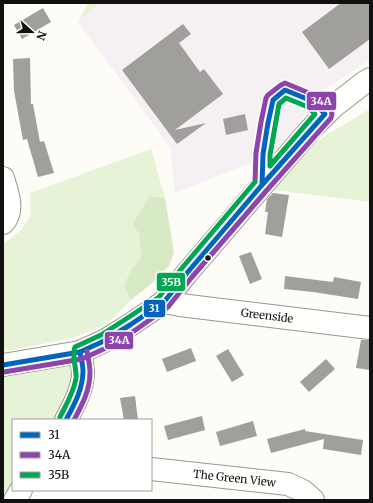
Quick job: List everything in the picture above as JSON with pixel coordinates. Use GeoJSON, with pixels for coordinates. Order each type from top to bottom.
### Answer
{"type":"FeatureCollection","features":[{"type":"Feature","properties":{"kind":"street"},"geometry":{"type":"LineString","coordinates":[[3,365],[80,352],[104,341],[164,302],[187,273],[310,130],[334,106],[364,82],[370,79]]}},
{"type":"Feature","properties":{"kind":"street"},"geometry":{"type":"LineString","coordinates":[[3,178],[9,196],[10,209],[3,223]]}},
{"type":"Feature","properties":{"kind":"street","name":"Greenside"},"geometry":{"type":"LineString","coordinates":[[164,302],[180,306],[370,328]]}},
{"type":"Feature","properties":{"kind":"street"},"geometry":{"type":"LineString","coordinates":[[67,419],[76,401],[84,374],[80,352]]}},
{"type":"Feature","properties":{"kind":"street","name":"The Green View"},"geometry":{"type":"LineString","coordinates":[[152,469],[288,484],[303,491],[313,500]]}},
{"type":"Feature","properties":{"kind":"street"},"geometry":{"type":"LineString","coordinates":[[15,500],[20,491]]}},
{"type":"Feature","properties":{"kind":"shaded area"},"geometry":{"type":"Polygon","coordinates":[[[99,3],[370,3],[370,60],[327,88],[272,154],[175,193],[170,147],[78,22],[99,3]]]}},
{"type":"Feature","properties":{"kind":"green space"},"geometry":{"type":"Polygon","coordinates":[[[88,3],[99,3],[78,22],[88,3]]]}},
{"type":"Feature","properties":{"kind":"green space"},"geometry":{"type":"Polygon","coordinates":[[[370,109],[370,202],[266,189],[300,151],[370,109]]]}},
{"type":"Feature","properties":{"kind":"green space"},"geometry":{"type":"Polygon","coordinates":[[[151,149],[165,198],[150,196],[138,214],[133,226],[139,233],[141,257],[129,273],[124,286],[131,300],[106,325],[72,338],[3,352],[3,244],[21,230],[31,215],[30,193],[151,149]]]}},
{"type":"Feature","properties":{"kind":"green space"},"geometry":{"type":"Polygon","coordinates":[[[150,196],[165,198],[174,252],[169,266],[151,284],[131,300],[124,286],[129,273],[141,257],[139,233],[133,226],[138,214],[150,196]]]}},
{"type":"Feature","properties":{"kind":"green space"},"geometry":{"type":"Polygon","coordinates":[[[80,352],[66,419],[12,419],[12,491],[15,500],[3,500],[3,365],[80,352]]]}},
{"type":"Feature","properties":{"kind":"building"},"geometry":{"type":"Polygon","coordinates":[[[341,3],[370,3],[370,39],[329,69],[302,32],[341,3]]]}},
{"type":"Feature","properties":{"kind":"building"},"geometry":{"type":"Polygon","coordinates":[[[43,8],[51,22],[22,39],[14,25],[43,8]]]}},
{"type":"Feature","properties":{"kind":"building"},"geometry":{"type":"Polygon","coordinates":[[[183,24],[191,34],[179,43],[200,72],[204,69],[223,94],[175,130],[206,123],[177,144],[122,70],[183,24]]]}},
{"type":"Feature","properties":{"kind":"building"},"geometry":{"type":"Polygon","coordinates":[[[30,58],[31,104],[33,104],[40,142],[44,141],[54,173],[38,177],[27,139],[23,140],[14,91],[13,59],[30,58]]]}},
{"type":"Feature","properties":{"kind":"building"},"geometry":{"type":"Polygon","coordinates":[[[245,114],[248,130],[226,135],[223,119],[245,114]]]}},
{"type":"Feature","properties":{"kind":"building"},"geometry":{"type":"Polygon","coordinates":[[[273,193],[289,195],[282,237],[265,234],[268,212],[265,212],[267,199],[273,193]]]}},
{"type":"Feature","properties":{"kind":"building"},"geometry":{"type":"Polygon","coordinates":[[[251,252],[262,279],[250,284],[239,256],[251,252]]]}},
{"type":"Feature","properties":{"kind":"building"},"geometry":{"type":"Polygon","coordinates":[[[285,276],[333,282],[334,277],[361,282],[358,299],[284,289],[285,276]]]}},
{"type":"Feature","properties":{"kind":"building"},"geometry":{"type":"Polygon","coordinates":[[[361,340],[370,340],[370,370],[356,368],[361,340]]]}},
{"type":"Feature","properties":{"kind":"building"},"geometry":{"type":"Polygon","coordinates":[[[191,348],[196,361],[167,372],[162,359],[191,348]]]}},
{"type":"Feature","properties":{"kind":"building"},"geometry":{"type":"Polygon","coordinates":[[[228,349],[244,375],[232,382],[216,356],[228,349]]]}},
{"type":"Feature","properties":{"kind":"building"},"geometry":{"type":"Polygon","coordinates":[[[326,359],[335,369],[309,392],[300,382],[326,359]]]}},
{"type":"Feature","properties":{"kind":"building"},"geometry":{"type":"Polygon","coordinates":[[[135,396],[138,419],[124,419],[120,398],[135,396]]]}},
{"type":"Feature","properties":{"kind":"building"},"geometry":{"type":"Polygon","coordinates":[[[202,416],[205,430],[168,440],[164,426],[202,416]]]}},
{"type":"Feature","properties":{"kind":"building"},"geometry":{"type":"Polygon","coordinates":[[[253,421],[257,436],[220,446],[216,432],[253,421]]]}},
{"type":"Feature","properties":{"kind":"building"},"geometry":{"type":"Polygon","coordinates":[[[305,429],[305,431],[363,440],[361,455],[323,449],[324,439],[271,453],[267,439],[305,429]]]}},
{"type":"Feature","properties":{"kind":"transit line","name":"34A"},"geometry":{"type":"LineString","coordinates":[[4,372],[82,359],[108,347],[168,307],[267,190],[331,118],[331,110],[316,96],[285,83],[268,95],[261,122],[256,153],[255,182]]}},
{"type":"Feature","properties":{"kind":"transit line","name":"31"},"geometry":{"type":"LineString","coordinates":[[285,90],[312,101],[325,114],[262,185],[263,154],[273,100],[285,90]]}},
{"type":"Feature","properties":{"kind":"transit line","name":"35B"},"geometry":{"type":"LineString","coordinates":[[286,98],[308,107],[315,114],[270,166],[270,155],[279,104],[286,98]]}},
{"type":"Feature","properties":{"kind":"transit line","name":"35B"},"geometry":{"type":"LineString","coordinates":[[60,417],[74,388],[76,378],[74,354],[75,347],[101,335],[159,297],[255,182]]}},
{"type":"Feature","properties":{"kind":"transit line","name":"31"},"geometry":{"type":"LineString","coordinates":[[3,365],[80,352],[104,341],[164,302],[262,185]]}},
{"type":"Feature","properties":{"kind":"transit line","name":"34A"},"geometry":{"type":"LineString","coordinates":[[75,419],[83,403],[89,385],[90,370],[87,351]]}},
{"type":"Feature","properties":{"kind":"transit line","name":"31"},"geometry":{"type":"LineString","coordinates":[[67,419],[78,397],[83,378],[80,352]]}}]}
